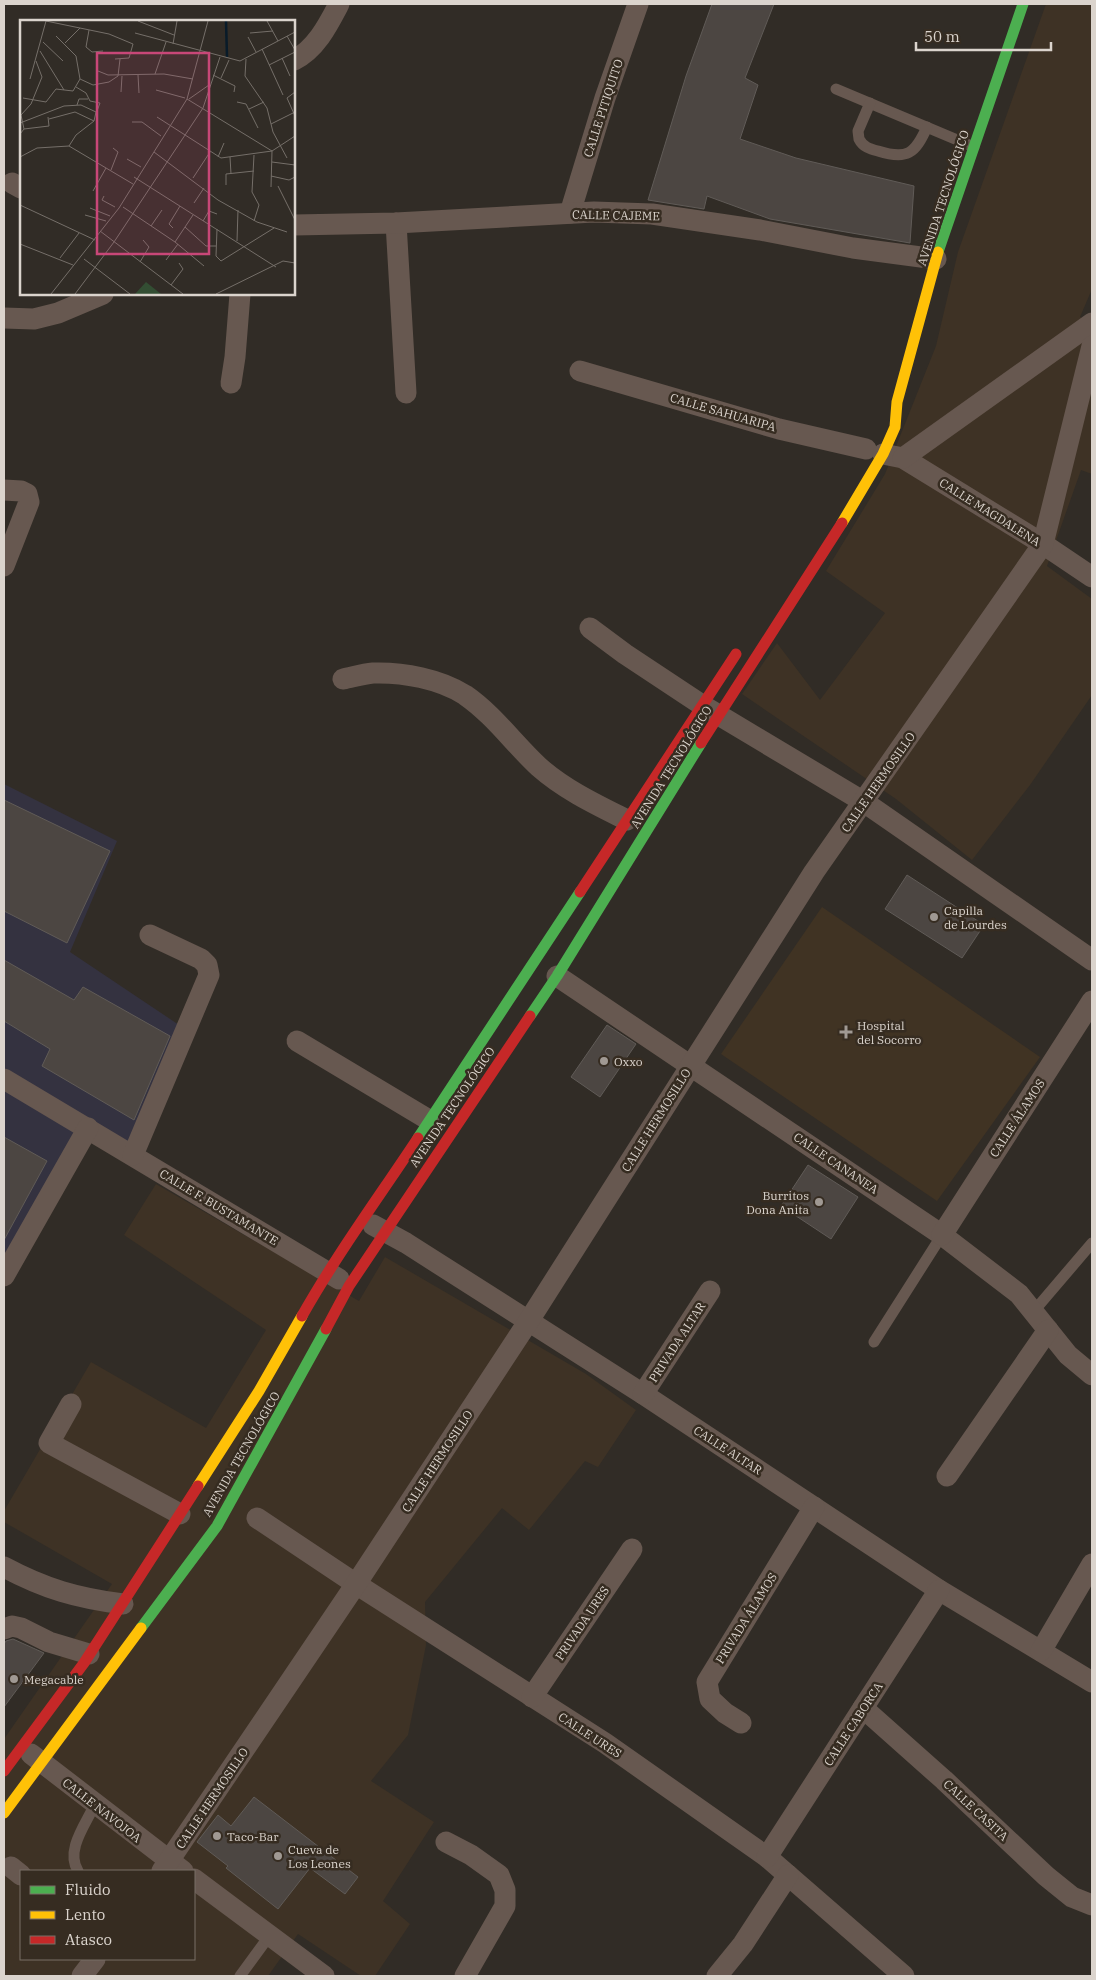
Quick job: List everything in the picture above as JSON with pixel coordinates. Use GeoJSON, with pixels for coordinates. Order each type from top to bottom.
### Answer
{"type":"FeatureCollection","features":[{"type":"Feature","properties":{"kind":"main road","name":"AVENIDA TECNOLÓGICO"},"geometry":{"type":"LineString","coordinates":[[4,1771],[123,1604],[258,1391],[327,1271],[364,1219],[627,820],[770,627],[895,427],[897,402],[936,259],[1023,4]]}},
{"type":"Feature","properties":{"kind":"main road","name":"AVENIDA TECNOLÓGICO"},"geometry":{"type":"LineString","coordinates":[[882,426],[897,402]]}},
{"type":"Feature","properties":{"kind":"main road","name":"AVENIDA TECNOLÓGICO"},"geometry":{"type":"LineString","coordinates":[[4,1813],[217,1526],[350,1286],[557,976],[710,710],[740,648]]}},
{"type":"Feature","properties":{"kind":"street"},"geometry":{"type":"LineString","coordinates":[[295,59],[309,50],[326,29],[339,4]]}},
{"type":"Feature","properties":{"kind":"street","name":"CALLE PITIQUITO"},"geometry":{"type":"LineString","coordinates":[[570,213],[605,98],[638,4]]}},
{"type":"Feature","properties":{"kind":"street","name":"CALLE CAJEME"},"geometry":{"type":"LineString","coordinates":[[295,225],[396,224],[594,212],[652,214],[760,230],[853,248],[936,259]]}},
{"type":"Feature","properties":{"kind":"street"},"geometry":{"type":"LineString","coordinates":[[396,224],[406,393]]}},
{"type":"Feature","properties":{"kind":"street"},"geometry":{"type":"LineString","coordinates":[[4,318],[34,319],[58,313],[101,295]]}},
{"type":"Feature","properties":{"kind":"street"},"geometry":{"type":"LineString","coordinates":[[230,383],[235,357],[240,295]]}},
{"type":"Feature","properties":{"kind":"street"},"geometry":{"type":"LineString","coordinates":[[875,457],[1092,323]]}},
{"type":"Feature","properties":{"kind":"street","name":"CALLE HERMOSILLO"},"geometry":{"type":"LineString","coordinates":[[171,1868],[528,1322],[814,872],[1043,544],[1092,346]]}},
{"type":"Feature","properties":{"kind":"street","name":"CALLE SAHUARIPA"},"geometry":{"type":"LineString","coordinates":[[580,371],[875,457]]}},
{"type":"Feature","properties":{"kind":"street","name":"CALLE MAGDALENA"},"geometry":{"type":"LineString","coordinates":[[875,457],[1043,544],[1092,577]]}},
{"type":"Feature","properties":{"kind":"street"},"geometry":{"type":"LineString","coordinates":[[4,490],[21,491],[27,494],[29,502],[4,566]]}},
{"type":"Feature","properties":{"kind":"street"},"geometry":{"type":"LineString","coordinates":[[590,628],[710,710],[864,802],[1092,960]]}},
{"type":"Feature","properties":{"kind":"street"},"geometry":{"type":"LineString","coordinates":[[343,679],[373,673],[410,676],[441,683],[465,695],[540,767],[578,795],[627,820]]}},
{"type":"Feature","properties":{"kind":"street"},"geometry":{"type":"LineString","coordinates":[[133,1155],[209,975],[207,965],[201,959],[150,935]]}},
{"type":"Feature","properties":{"kind":"street","name":"CALLE CANANEA"},"geometry":{"type":"LineString","coordinates":[[557,976],[942,1235],[1019,1294],[1068,1355],[1092,1375]]}},
{"type":"Feature","properties":{"kind":"street","name":"CALLE ÁLAMOS"},"geometry":{"type":"LineString","coordinates":[[942,1235],[1092,1001]]}},
{"type":"Feature","properties":{"kind":"street"},"geometry":{"type":"LineString","coordinates":[[297,1041],[429,1120]]}},
{"type":"Feature","properties":{"kind":"street","name":"CALLE F. BUSTAMANTE"},"geometry":{"type":"LineString","coordinates":[[4,1079],[350,1286]]}},
{"type":"Feature","properties":{"kind":"street"},"geometry":{"type":"LineString","coordinates":[[4,1276],[88,1128]]}},
{"type":"Feature","properties":{"kind":"street","name":"CALLE ALTAR"},"geometry":{"type":"LineString","coordinates":[[364,1219],[406,1243],[643,1394],[939,1590],[1092,1682]]}},
{"type":"Feature","properties":{"kind":"street","name":"PRIVADA ALTAR"},"geometry":{"type":"LineString","coordinates":[[643,1394],[710,1291]]}},
{"type":"Feature","properties":{"kind":"street"},"geometry":{"type":"LineString","coordinates":[[947,1476],[1048,1330]]}},
{"type":"Feature","properties":{"kind":"street"},"geometry":{"type":"LineString","coordinates":[[70,1404],[49,1443],[180,1514]]}},
{"type":"Feature","properties":{"kind":"street","name":"PRIVADA ÁLAMOS"},"geometry":{"type":"LineString","coordinates":[[741,1723],[725,1713],[710,1699],[707,1682],[814,1507]]}},
{"type":"Feature","properties":{"kind":"street","name":"CALLE URES"},"geometry":{"type":"LineString","coordinates":[[257,1518],[356,1584],[605,1743],[767,1857],[904,1976]]}},
{"type":"Feature","properties":{"kind":"street","name":"PRIVADA URES"},"geometry":{"type":"LineString","coordinates":[[532,1697],[632,1549]]}},
{"type":"Feature","properties":{"kind":"street"},"geometry":{"type":"LineString","coordinates":[[1041,1651],[1092,1564]]}},
{"type":"Feature","properties":{"kind":"street"},"geometry":{"type":"LineString","coordinates":[[4,1568],[64,1594],[123,1604]]}},
{"type":"Feature","properties":{"kind":"street","name":"CALLE CABORCA"},"geometry":{"type":"LineString","coordinates":[[767,1857],[939,1590]]}},
{"type":"Feature","properties":{"kind":"street"},"geometry":{"type":"LineString","coordinates":[[4,1629],[12,1626],[21,1628],[49,1642],[89,1654]]}},
{"type":"Feature","properties":{"kind":"street","name":"CALLE CASITA"},"geometry":{"type":"LineString","coordinates":[[863,1708],[944,1780],[1046,1876],[1072,1897],[1092,1905]]}},
{"type":"Feature","properties":{"kind":"street","name":"CALLE NAVOJOA"},"geometry":{"type":"LineString","coordinates":[[22,1748],[95,1804],[171,1868]]}},
{"type":"Feature","properties":{"kind":"street"},"geometry":{"type":"LineString","coordinates":[[446,1842],[471,1855],[499,1875],[505,1890],[505,1906],[465,1976]]}},
{"type":"Feature","properties":{"kind":"street"},"geometry":{"type":"LineString","coordinates":[[718,1976],[743,1944],[788,1875]]}},
{"type":"Feature","properties":{"kind":"street"},"geometry":{"type":"LineString","coordinates":[[195,1880],[324,1976]]}},
{"type":"Feature","properties":{"kind":"street"},"geometry":{"type":"LineString","coordinates":[[82,1976],[94,1960]]}},
{"type":"Feature","properties":{"kind":"lane"},"geometry":{"type":"LineString","coordinates":[[836,88],[974,148]]}},
{"type":"Feature","properties":{"kind":"lane"},"geometry":{"type":"LineString","coordinates":[[870,103],[858,131],[858,139],[866,147],[890,155],[904,155],[915,147],[927,127]]}},
{"type":"Feature","properties":{"kind":"lane"},"geometry":{"type":"LineString","coordinates":[[874,1342],[942,1235]]}},
{"type":"Feature","properties":{"kind":"lane"},"geometry":{"type":"LineString","coordinates":[[1034,1311],[1092,1243]]}},
{"type":"Feature","properties":{"kind":"lane"},"geometry":{"type":"LineString","coordinates":[[77,1870],[74,1864],[73,1853],[95,1804]]}},
{"type":"Feature","properties":{"kind":"lane"},"geometry":{"type":"LineString","coordinates":[[240,1976],[270,1935]]}},
{"type":"Feature","properties":{"kind":"shaded area"},"geometry":{"type":"Polygon","coordinates":[[[1046,4],[1092,4],[1092,289],[1080,317],[1092,322],[1092,474],[1081,470],[1047,566],[1092,599],[1092,695],[1030,785],[972,860],[896,799],[742,694],[777,643],[820,700],[885,613],[826,571],[885,474],[936,346],[958,252],[1046,4]]]}},
{"type":"Feature","properties":{"kind":"shaded area"},"geometry":{"type":"Polygon","coordinates":[[[4,784],[117,841],[70,952],[182,1027],[134,1146],[87,1127],[4,1272],[4,784]]]}},
{"type":"Feature","properties":{"kind":"shaded area","name":"Hospital del Socorro"},"geometry":{"type":"Polygon","coordinates":[[[822,907],[1040,1057],[937,1201],[721,1054],[822,907]]]}},
{"type":"Feature","properties":{"kind":"shaded area"},"geometry":{"type":"Polygon","coordinates":[[[156,1184],[359,1301],[385,1257],[586,1374],[636,1410],[598,1467],[585,1461],[529,1530],[502,1508],[425,1602],[426,1645],[408,1735],[371,1781],[434,1822],[383,1901],[410,1924],[375,1976],[361,1976],[298,1934],[268,1976],[4,1976],[4,1739],[112,1584],[4,1522],[4,1511],[91,1362],[206,1428],[266,1330],[124,1235],[156,1184]]]}},
{"type":"Feature","properties":{"kind":"building"},"geometry":{"type":"Polygon","coordinates":[[[712,4],[774,4],[745,78],[758,85],[740,139],[796,158],[914,186],[910,243],[770,219],[707,196],[704,209],[648,200],[686,76],[712,4]]]}},
{"type":"Feature","properties":{"kind":"building"},"geometry":{"type":"Polygon","coordinates":[[[4,800],[110,851],[67,943],[4,911],[4,800]]]}},
{"type":"Feature","properties":{"kind":"building","name":"Capilla de Lourdes"},"geometry":{"type":"Polygon","coordinates":[[[907,875],[984,925],[962,958],[885,909],[907,875]]]}},
{"type":"Feature","properties":{"kind":"building"},"geometry":{"type":"Polygon","coordinates":[[[4,960],[74,1000],[83,987],[170,1036],[134,1120],[42,1066],[50,1049],[4,1021],[4,960]]]}},
{"type":"Feature","properties":{"kind":"building","name":"Oxxo"},"geometry":{"type":"Polygon","coordinates":[[[607,1025],[636,1044],[600,1097],[571,1077],[607,1025]]]}},
{"type":"Feature","properties":{"kind":"building"},"geometry":{"type":"Polygon","coordinates":[[[4,1137],[47,1161],[4,1240],[4,1137]]]}},
{"type":"Feature","properties":{"kind":"building","name":"Burritos Dona Anita"},"geometry":{"type":"Polygon","coordinates":[[[808,1165],[858,1197],[831,1239],[781,1206],[808,1165]]]}},
{"type":"Feature","properties":{"kind":"building","name":"Megacable"},"geometry":{"type":"Polygon","coordinates":[[[13,1639],[44,1653],[4,1707],[4,1644],[6,1641],[13,1639]]]}},
{"type":"Feature","properties":{"kind":"building","name":"Cueva de Los Leones"},"geometry":{"type":"Polygon","coordinates":[[[254,1797],[358,1877],[345,1894],[310,1868],[278,1909],[226,1868],[228,1866],[197,1842],[218,1815],[231,1826],[254,1797]]]}},
{"type":"Feature","properties":{"kind":"traffic: fast"},"geometry":{"type":"LineString","coordinates":[[938,252],[1023,4]]}},
{"type":"Feature","properties":{"kind":"traffic: fast"},"geometry":{"type":"LineString","coordinates":[[530,1016],[557,976],[701,743]]}},
{"type":"Feature","properties":{"kind":"traffic: fast"},"geometry":{"type":"LineString","coordinates":[[418,1138],[580,892]]}},
{"type":"Feature","properties":{"kind":"traffic: fast"},"geometry":{"type":"LineString","coordinates":[[141,1628],[217,1526],[326,1329]]}},
{"type":"Feature","properties":{"kind":"traffic: slow"},"geometry":{"type":"LineString","coordinates":[[842,523],[883,454],[895,427],[897,402],[938,252]]}},
{"type":"Feature","properties":{"kind":"traffic: slow"},"geometry":{"type":"LineString","coordinates":[[198,1486],[259,1391],[302,1316]]}},
{"type":"Feature","properties":{"kind":"traffic: slow"},"geometry":{"type":"LineString","coordinates":[[4,1813],[141,1628]]}},
{"type":"Feature","properties":{"kind":"traffic: jam"},"geometry":{"type":"LineString","coordinates":[[701,743],[842,523]]}},
{"type":"Feature","properties":{"kind":"traffic: jam"},"geometry":{"type":"LineString","coordinates":[[580,892],[736,654]]}},
{"type":"Feature","properties":{"kind":"traffic: jam"},"geometry":{"type":"LineString","coordinates":[[326,1329],[349,1286],[530,1016]]}},
{"type":"Feature","properties":{"kind":"traffic: jam"},"geometry":{"type":"LineString","coordinates":[[302,1316],[344,1248],[418,1138]]}},
{"type":"Feature","properties":{"kind":"traffic: jam"},"geometry":{"type":"LineString","coordinates":[[4,1771],[84,1663],[198,1486]]}},
{"type":"Feature","properties":{"kind":"place","name":"Capilla de Lourdes"},"geometry":{"type":"Point","coordinates":[934,917]}},
{"type":"Feature","properties":{"kind":"place","name":"Hospital del Socorro"},"geometry":{"type":"Point","coordinates":[846,1032]}},
{"type":"Feature","properties":{"kind":"place","name":"Oxxo"},"geometry":{"type":"Point","coordinates":[604,1061]}},
{"type":"Feature","properties":{"kind":"place","name":"Burritos Dona Anita"},"geometry":{"type":"Point","coordinates":[819,1202]}},
{"type":"Feature","properties":{"kind":"place","name":"Megacable"},"geometry":{"type":"Point","coordinates":[14,1679]}},
{"type":"Feature","properties":{"kind":"place","name":"Taco-Bar"},"geometry":{"type":"Point","coordinates":[217,1836]}},
{"type":"Feature","properties":{"kind":"place","name":"Cueva de Los Leones"},"geometry":{"type":"Point","coordinates":[278,1856]}}]}
